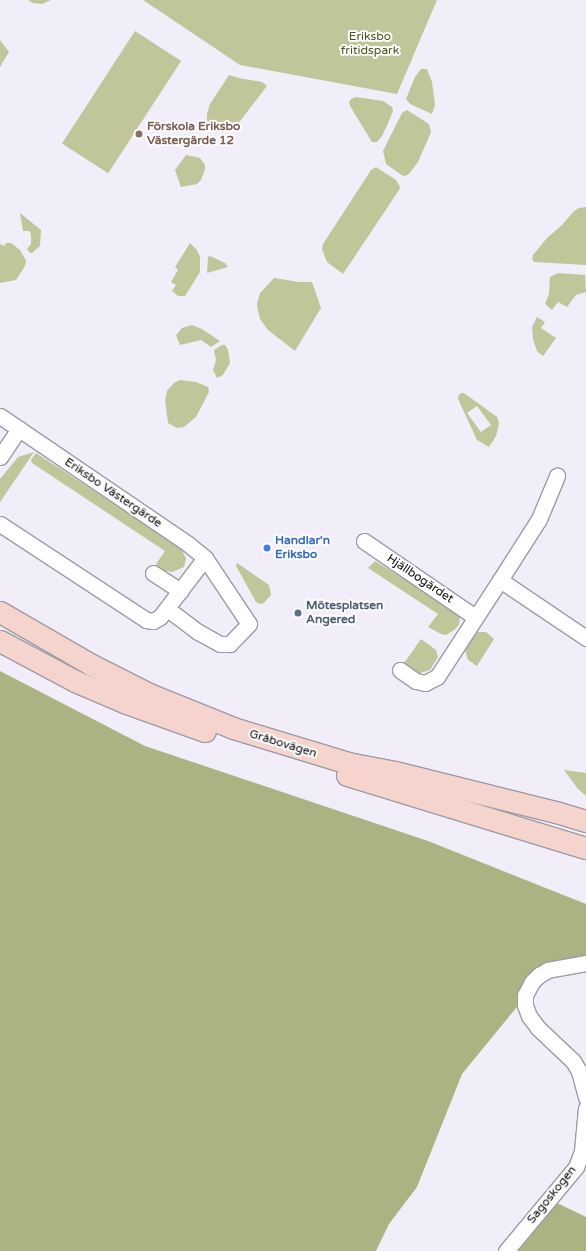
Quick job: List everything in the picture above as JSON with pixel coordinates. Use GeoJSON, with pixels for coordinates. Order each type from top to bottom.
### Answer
{"type":"FeatureCollection","features":[{"type":"Feature","properties":{"kind":"main road","name":"Gråbovägen"},"geometry":{"type":"LineString","coordinates":[[0,612],[90,664],[143,691],[233,728],[348,763],[410,776],[556,812],[586,821]]}},
{"type":"Feature","properties":{"kind":"main road","name":"Gråbovägen"},"geometry":{"type":"LineString","coordinates":[[0,641],[75,681],[124,702],[178,722],[254,747],[586,848]]}},
{"type":"Feature","properties":{"kind":"street","name":"Eriksbo Västergärde"},"geometry":{"type":"LineString","coordinates":[[0,416],[188,544],[205,558],[249,624],[230,644],[220,644],[198,632],[167,609]]}},
{"type":"Feature","properties":{"kind":"street"},"geometry":{"type":"LineString","coordinates":[[0,457],[19,429]]}},
{"type":"Feature","properties":{"kind":"street"},"geometry":{"type":"LineString","coordinates":[[400,670],[416,681],[425,683],[437,677],[539,519],[557,476]]}},
{"type":"Feature","properties":{"kind":"street"},"geometry":{"type":"LineString","coordinates":[[0,524],[146,620],[153,621],[160,617],[205,558]]}},
{"type":"Feature","properties":{"kind":"street","name":"Hjällbogärdet"},"geometry":{"type":"LineString","coordinates":[[364,541],[475,617]]}},
{"type":"Feature","properties":{"kind":"street"},"geometry":{"type":"LineString","coordinates":[[153,573],[181,591]]}},
{"type":"Feature","properties":{"kind":"street"},"geometry":{"type":"LineString","coordinates":[[500,580],[586,638]]}},
{"type":"Feature","properties":{"kind":"street"},"geometry":{"type":"LineString","coordinates":[[586,963],[548,970],[539,975],[532,982],[526,995],[525,1005],[529,1016],[538,1028],[573,1061],[579,1071],[586,1098]]}},
{"type":"Feature","properties":{"kind":"street","name":"Sagoskogen"},"geometry":{"type":"LineString","coordinates":[[506,1251],[576,1167],[582,1151],[586,1108]]}},
{"type":"Feature","properties":{"kind":"green space"},"geometry":{"type":"Polygon","coordinates":[[[28,0],[51,0],[42,4],[33,3],[28,0]]]}},
{"type":"Feature","properties":{"kind":"green space","name":"Eriksbo fritidspark"},"geometry":{"type":"Polygon","coordinates":[[[143,0],[437,0],[397,94],[240,65],[143,0]]]}},
{"type":"Feature","properties":{"kind":"green space"},"geometry":{"type":"Polygon","coordinates":[[[135,31],[181,61],[108,173],[62,143],[135,31]]]}},
{"type":"Feature","properties":{"kind":"green space"},"geometry":{"type":"Polygon","coordinates":[[[0,40],[9,52],[0,67],[0,40]]]}},
{"type":"Feature","properties":{"kind":"green space"},"geometry":{"type":"Polygon","coordinates":[[[421,69],[427,69],[432,82],[435,105],[432,114],[410,104],[406,99],[415,77],[421,69]]]}},
{"type":"Feature","properties":{"kind":"green space"},"geometry":{"type":"Polygon","coordinates":[[[229,75],[262,82],[267,86],[234,129],[231,131],[220,131],[213,127],[207,120],[207,114],[210,104],[229,75]]]}},
{"type":"Feature","properties":{"kind":"green space"},"geometry":{"type":"Polygon","coordinates":[[[356,97],[383,101],[392,107],[393,111],[389,121],[382,136],[377,142],[372,142],[350,106],[349,102],[351,99],[356,97]]]}},
{"type":"Feature","properties":{"kind":"green space"},"geometry":{"type":"Polygon","coordinates":[[[407,110],[429,124],[431,132],[418,162],[408,175],[403,176],[386,164],[383,151],[402,113],[407,110]]]}},
{"type":"Feature","properties":{"kind":"green space"},"geometry":{"type":"Polygon","coordinates":[[[186,155],[200,158],[205,165],[205,169],[201,180],[197,184],[181,187],[175,170],[186,155]]]}},
{"type":"Feature","properties":{"kind":"green space"},"geometry":{"type":"Polygon","coordinates":[[[376,167],[396,180],[400,187],[343,274],[327,262],[322,249],[323,244],[371,170],[376,167]]]}},
{"type":"Feature","properties":{"kind":"green space"},"geometry":{"type":"Polygon","coordinates":[[[586,207],[586,265],[534,262],[532,259],[533,255],[547,238],[562,225],[574,211],[579,208],[586,207]]]}},
{"type":"Feature","properties":{"kind":"green space"},"geometry":{"type":"Polygon","coordinates":[[[20,213],[41,230],[40,246],[32,253],[30,253],[27,249],[31,244],[30,231],[23,231],[20,213]]]}},
{"type":"Feature","properties":{"kind":"green space"},"geometry":{"type":"Polygon","coordinates":[[[6,243],[11,243],[20,250],[26,261],[25,266],[16,280],[0,283],[0,244],[4,246],[6,243]]]}},
{"type":"Feature","properties":{"kind":"green space"},"geometry":{"type":"Polygon","coordinates":[[[190,243],[197,250],[200,257],[200,272],[185,296],[178,296],[172,291],[176,285],[171,282],[178,270],[175,267],[190,243]]]}},
{"type":"Feature","properties":{"kind":"green space"},"geometry":{"type":"Polygon","coordinates":[[[210,256],[225,263],[228,267],[207,273],[208,257],[210,256]]]}},
{"type":"Feature","properties":{"kind":"green space"},"geometry":{"type":"Polygon","coordinates":[[[558,273],[585,275],[586,292],[576,295],[567,307],[558,302],[552,310],[545,304],[549,294],[550,277],[558,273]]]}},
{"type":"Feature","properties":{"kind":"green space"},"geometry":{"type":"Polygon","coordinates":[[[274,278],[299,282],[312,282],[321,308],[295,351],[268,330],[260,319],[257,304],[260,293],[274,278]]]}},
{"type":"Feature","properties":{"kind":"green space"},"geometry":{"type":"Polygon","coordinates":[[[537,317],[545,322],[541,328],[556,338],[543,356],[537,351],[533,339],[532,327],[537,317]]]}},
{"type":"Feature","properties":{"kind":"green space"},"geometry":{"type":"Polygon","coordinates":[[[192,325],[202,329],[220,341],[211,347],[201,340],[180,345],[176,335],[182,328],[192,325]]]}},
{"type":"Feature","properties":{"kind":"green space"},"geometry":{"type":"Polygon","coordinates":[[[222,345],[225,345],[228,350],[230,363],[223,375],[217,378],[213,370],[216,360],[214,350],[222,345]]]}},
{"type":"Feature","properties":{"kind":"green space"},"geometry":{"type":"Polygon","coordinates":[[[180,380],[196,382],[208,387],[209,392],[196,417],[184,427],[177,428],[168,423],[165,400],[167,391],[174,383],[180,380]]]}},
{"type":"Feature","properties":{"kind":"green space"},"geometry":{"type":"Polygon","coordinates":[[[461,393],[464,393],[497,417],[499,423],[496,436],[489,447],[477,440],[458,396],[461,393]],[[477,406],[467,413],[481,432],[491,425],[477,406]]]}},
{"type":"Feature","properties":{"kind":"green space"},"geometry":{"type":"Polygon","coordinates":[[[34,452],[0,502],[0,479],[18,457],[34,452]]]}},
{"type":"Feature","properties":{"kind":"green space"},"geometry":{"type":"Polygon","coordinates":[[[36,453],[180,547],[186,558],[184,567],[172,572],[165,571],[159,567],[156,564],[165,551],[32,463],[31,460],[36,453]]]}},
{"type":"Feature","properties":{"kind":"green space"},"geometry":{"type":"Polygon","coordinates":[[[375,561],[452,609],[460,617],[459,625],[446,635],[428,627],[438,614],[368,568],[375,561]]]}},
{"type":"Feature","properties":{"kind":"green space"},"geometry":{"type":"Polygon","coordinates":[[[237,563],[269,585],[271,595],[264,603],[260,604],[256,602],[236,566],[237,563]]]}},
{"type":"Feature","properties":{"kind":"green space"},"geometry":{"type":"Polygon","coordinates":[[[478,632],[486,632],[494,639],[477,666],[468,660],[465,650],[474,635],[478,632]]]}},
{"type":"Feature","properties":{"kind":"green space"},"geometry":{"type":"Polygon","coordinates":[[[421,639],[436,650],[438,657],[430,670],[417,674],[402,666],[421,639]]]}},
{"type":"Feature","properties":{"kind":"green space"},"geometry":{"type":"Polygon","coordinates":[[[0,671],[145,746],[428,841],[586,904],[586,963],[539,980],[462,1074],[417,1187],[389,1224],[376,1251],[0,1251],[0,671]]]}},
{"type":"Feature","properties":{"kind":"green space"},"geometry":{"type":"Polygon","coordinates":[[[564,770],[586,773],[586,796],[578,789],[564,770]]]}},
{"type":"Feature","properties":{"kind":"green space"},"geometry":{"type":"Polygon","coordinates":[[[555,1202],[586,1217],[586,1251],[512,1251],[555,1202]]]}},
{"type":"Feature","properties":{"kind":"place","name":"Förskola Eriksbo Västergärde 12"},"geometry":{"type":"Point","coordinates":[139,134]}},
{"type":"Feature","properties":{"kind":"place","name":"Handlar'n Eriksbo"},"geometry":{"type":"Point","coordinates":[267,548]}},
{"type":"Feature","properties":{"kind":"place","name":"Mötesplatsen Angered"},"geometry":{"type":"Point","coordinates":[298,613]}}]}
